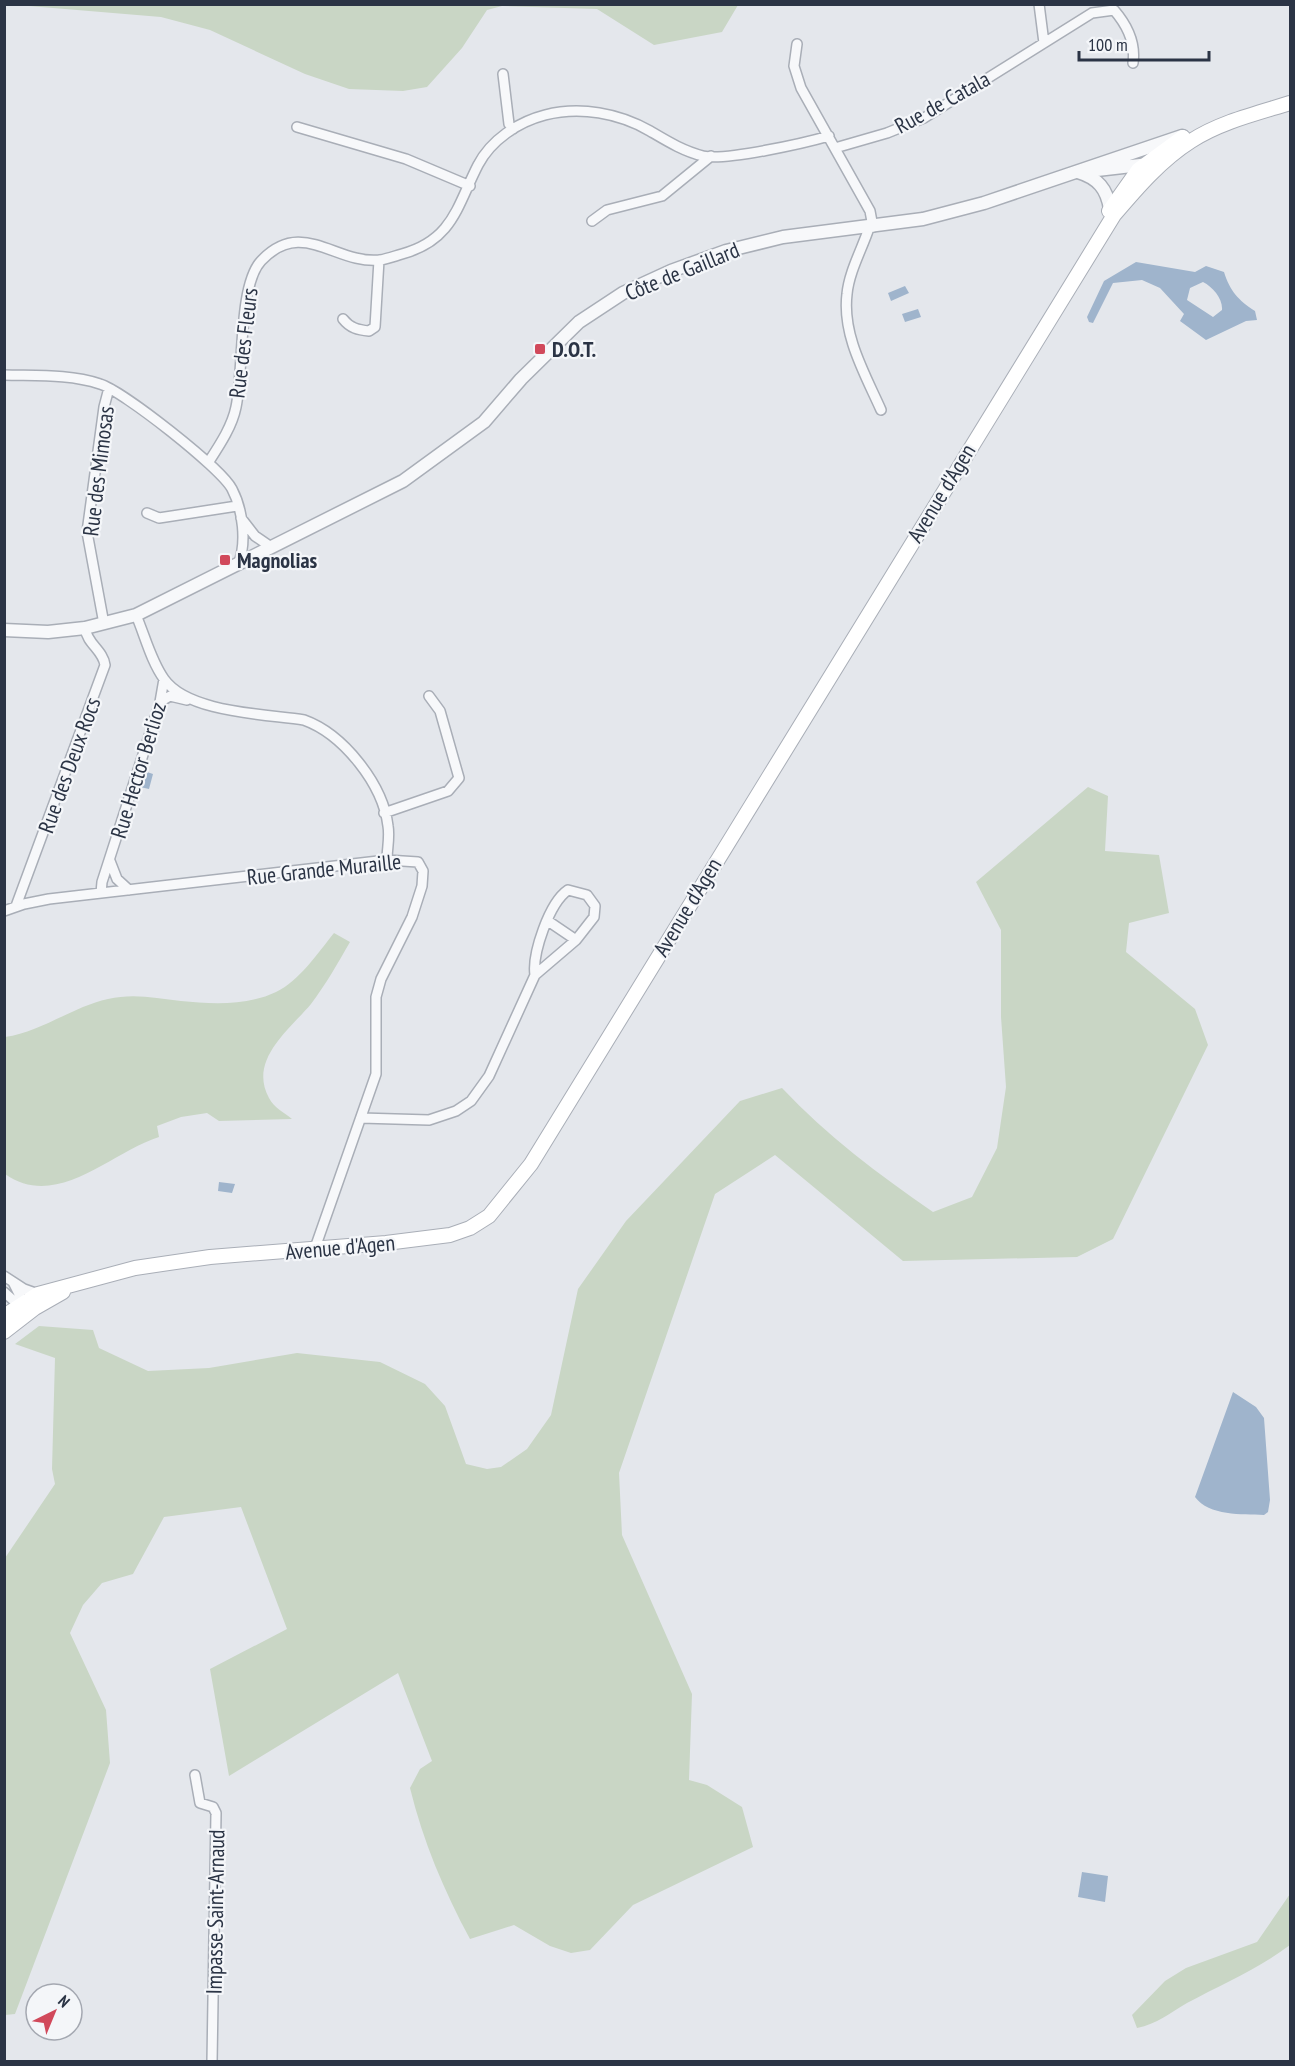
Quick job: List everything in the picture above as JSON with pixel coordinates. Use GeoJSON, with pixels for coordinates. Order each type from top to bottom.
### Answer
{"type":"FeatureCollection","features":[{"type":"Feature","properties":{"kind":"main road"},"geometry":{"type":"LineString","coordinates":[[1095,241],[1110,209],[1139,167],[1185,136],[1290,103]]}},
{"type":"Feature","properties":{"kind":"main road"},"geometry":{"type":"LineString","coordinates":[[1095,241],[1139,186],[1167,159],[1192,140],[1248,115]]}},
{"type":"Feature","properties":{"kind":"main road","name":"Avenue d'Agen"},"geometry":{"type":"LineString","coordinates":[[24,1306],[39,1294],[168,1262],[420,1240],[450,1235],[470,1228],[489,1216],[517,1184],[1095,241]]}},
{"type":"Feature","properties":{"kind":"main road","name":"Avenue d'Agen"},"geometry":{"type":"LineString","coordinates":[[24,1306],[84,1281]]}},
{"type":"Feature","properties":{"kind":"main road"},"geometry":{"type":"LineString","coordinates":[[4,1316],[24,1306]]}},
{"type":"Feature","properties":{"kind":"main road"},"geometry":{"type":"LineString","coordinates":[[4,1332],[24,1306]]}},
{"type":"Feature","properties":{"kind":"street"},"geometry":{"type":"LineString","coordinates":[[1039,4],[1044,43]]}},
{"type":"Feature","properties":{"kind":"street","name":"Rue de Catala"},"geometry":{"type":"LineString","coordinates":[[835,148],[887,133],[924,118],[1092,13],[1117,7],[1135,50],[1133,63]]}},
{"type":"Feature","properties":{"kind":"street"},"geometry":{"type":"LineString","coordinates":[[797,44],[794,66],[801,88],[870,211],[871,228],[846,295],[848,324],[856,355],[881,410]]}},
{"type":"Feature","properties":{"kind":"street"},"geometry":{"type":"LineString","coordinates":[[502,74],[509,124],[513,129]]}},
{"type":"Feature","properties":{"kind":"street","name":"Rue des Fleurs"},"geometry":{"type":"LineString","coordinates":[[208,463],[223,438],[236,409],[247,294],[251,277],[260,262],[275,249],[292,242],[311,242],[348,255],[379,260],[415,250],[444,231],[457,214],[478,165],[490,148],[513,129],[547,115],[599,112],[618,116],[674,146],[711,156],[798,145],[828,136]]}},
{"type":"Feature","properties":{"kind":"street"},"geometry":{"type":"LineString","coordinates":[[297,127],[406,159],[470,186]]}},
{"type":"Feature","properties":{"kind":"street","name":"Côte de Gaillard"},"geometry":{"type":"LineString","coordinates":[[10,630],[48,632],[85,628],[136,615],[403,481],[484,422],[565,333],[623,293],[671,271],[726,251],[783,237],[871,228],[923,219],[984,203],[1185,136]]}},
{"type":"Feature","properties":{"kind":"street"},"geometry":{"type":"LineString","coordinates":[[592,221],[608,210],[662,196],[711,156]]}},
{"type":"Feature","properties":{"kind":"street"},"geometry":{"type":"LineString","coordinates":[[1123,156],[1139,167]]}},
{"type":"Feature","properties":{"kind":"street"},"geometry":{"type":"LineString","coordinates":[[1078,172],[1139,167],[1167,159]]}},
{"type":"Feature","properties":{"kind":"street"},"geometry":{"type":"LineString","coordinates":[[1139,167],[1139,186]]}},
{"type":"Feature","properties":{"kind":"street"},"geometry":{"type":"LineString","coordinates":[[1078,172],[1090,175],[1104,188],[1110,209]]}},
{"type":"Feature","properties":{"kind":"street"},"geometry":{"type":"LineString","coordinates":[[343,320],[348,326],[356,329],[369,331],[375,327],[379,260]]}},
{"type":"Feature","properties":{"kind":"street"},"geometry":{"type":"LineString","coordinates":[[4,375],[77,378],[109,388],[208,463],[229,484],[238,510],[243,547],[238,565]]}},
{"type":"Feature","properties":{"kind":"street","name":"Rue des Mimosas"},"geometry":{"type":"LineString","coordinates":[[104,624],[87,532],[104,407],[109,388]]}},
{"type":"Feature","properties":{"kind":"street"},"geometry":{"type":"LineString","coordinates":[[238,510],[255,536],[271,547]]}},
{"type":"Feature","properties":{"kind":"street"},"geometry":{"type":"LineString","coordinates":[[147,513],[159,518],[238,510]]}},
{"type":"Feature","properties":{"kind":"street"},"geometry":{"type":"LineString","coordinates":[[136,615],[164,679],[178,691],[209,706]]}},
{"type":"Feature","properties":{"kind":"street","name":"Rue des Deux Rocs"},"geometry":{"type":"LineString","coordinates":[[16,906],[105,665],[103,656],[88,639],[85,628]]}},
{"type":"Feature","properties":{"kind":"street","name":"Rue Hector Berlioz"},"geometry":{"type":"LineString","coordinates":[[101,893],[160,702],[164,679]]}},
{"type":"Feature","properties":{"kind":"street"},"geometry":{"type":"LineString","coordinates":[[160,702],[170,696],[209,706],[304,720],[317,724],[344,744],[360,763],[388,826],[387,860]]}},
{"type":"Feature","properties":{"kind":"street"},"geometry":{"type":"LineString","coordinates":[[384,813],[448,791],[459,778],[440,711],[429,696]]}},
{"type":"Feature","properties":{"kind":"street","name":"Rue Grande Muraille"},"geometry":{"type":"LineString","coordinates":[[4,911],[16,906],[50,899],[387,860],[418,862],[423,871],[422,885],[405,932],[381,979],[376,997],[376,1074],[315,1248]]}},
{"type":"Feature","properties":{"kind":"street","name":"Rue Hector Berlioz"},"geometry":{"type":"LineString","coordinates":[[110,861],[117,879],[129,890]]}},
{"type":"Feature","properties":{"kind":"street"},"geometry":{"type":"LineString","coordinates":[[361,1118],[429,1120],[456,1111],[471,1101],[489,1076],[535,975],[536,952],[548,921],[564,892],[575,891],[587,895],[595,906],[594,917],[576,940],[535,975]]}},
{"type":"Feature","properties":{"kind":"street"},"geometry":{"type":"LineString","coordinates":[[548,921],[576,940]]}},
{"type":"Feature","properties":{"kind":"street"},"geometry":{"type":"LineString","coordinates":[[4,1276],[24,1290],[39,1294]]}},
{"type":"Feature","properties":{"kind":"street"},"geometry":{"type":"LineString","coordinates":[[13,1282],[24,1306]]}},
{"type":"Feature","properties":{"kind":"street"},"geometry":{"type":"LineString","coordinates":[[4,1292],[24,1306]]}},
{"type":"Feature","properties":{"kind":"street"},"geometry":{"type":"LineString","coordinates":[[4,1322],[24,1306]]}},
{"type":"Feature","properties":{"kind":"street","name":"Impasse Saint-Arnaud"},"geometry":{"type":"LineString","coordinates":[[195,1775],[200,1803],[213,1807],[216,1813],[218,1866],[212,2061]]}},
{"type":"Feature","properties":{"kind":"green space"},"geometry":{"type":"Polygon","coordinates":[[[17,5],[738,5],[722,32],[654,45],[597,9],[502,6],[487,10],[462,48],[427,87],[403,91],[349,89],[305,74],[210,30],[161,17],[17,5]]]}},
{"type":"Feature","properties":{"kind":"green space"},"geometry":{"type":"Polygon","coordinates":[[[1088,787],[1108,796],[1105,851],[1159,855],[1169,913],[1129,923],[1126,952],[1195,1009],[1208,1045],[1113,1239],[1077,1257],[903,1261],[775,1155],[715,1194],[619,1473],[622,1535],[692,1694],[689,1780],[707,1785],[742,1807],[753,1847],[633,1905],[590,1950],[571,1953],[550,1946],[514,1925],[470,1939],[435,1865],[415,1808],[410,1788],[420,1769],[432,1761],[398,1673],[229,1776],[210,1669],[287,1629],[241,1507],[164,1517],[133,1574],[102,1583],[83,1605],[70,1633],[106,1710],[110,1763],[27,1982],[24,1982],[24,1990],[15,2014],[5,2015],[5,1558],[55,1484],[52,1469],[55,1358],[15,1344],[39,1326],[93,1330],[99,1348],[148,1371],[209,1368],[297,1353],[380,1362],[425,1384],[445,1406],[466,1464],[487,1469],[501,1467],[527,1449],[551,1415],[578,1289],[626,1221],[740,1101],[782,1088],[854,1154],[933,1212],[972,1197],[997,1148],[1006,1087],[1001,1017],[1001,930],[976,882],[1088,787]]]}},
{"type":"Feature","properties":{"kind":"green space"},"geometry":{"type":"Polygon","coordinates":[[[334,933],[350,942],[311,1004],[274,1046],[264,1071],[264,1084],[269,1098],[276,1107],[292,1119],[219,1121],[207,1113],[181,1117],[157,1126],[159,1137],[64,1183],[44,1186],[25,1184],[5,1174],[5,1037],[31,1030],[95,1003],[117,997],[217,1003],[241,1002],[265,997],[293,981],[334,933]]]}},
{"type":"Feature","properties":{"kind":"green space"},"geometry":{"type":"Polygon","coordinates":[[[1290,1894],[1290,1945],[1253,1969],[1163,2018],[1137,2028],[1132,2015],[1165,1981],[1186,1968],[1257,1942],[1290,1894]]]}},
{"type":"Feature","properties":{"kind":"water"},"geometry":{"type":"Polygon","coordinates":[[[1136,262],[1195,272],[1206,266],[1224,272],[1232,290],[1239,299],[1255,311],[1257,320],[1246,321],[1206,340],[1180,321],[1184,314],[1160,288],[1142,280],[1113,283],[1093,323],[1089,322],[1087,317],[1104,281],[1136,262]],[[1203,282],[1190,288],[1187,300],[1213,317],[1222,310],[1222,306],[1217,294],[1203,282]]]}},
{"type":"Feature","properties":{"kind":"water"},"geometry":{"type":"Polygon","coordinates":[[[905,286],[909,293],[891,301],[888,293],[905,286]]]}},
{"type":"Feature","properties":{"kind":"water"},"geometry":{"type":"Polygon","coordinates":[[[918,309],[921,317],[905,322],[902,314],[918,309]]]}},
{"type":"Feature","properties":{"kind":"water"},"geometry":{"type":"Polygon","coordinates":[[[144,771],[153,774],[149,789],[140,787],[144,771]]]}},
{"type":"Feature","properties":{"kind":"water"},"geometry":{"type":"Polygon","coordinates":[[[219,1182],[235,1184],[232,1193],[218,1191],[219,1182]]]}},
{"type":"Feature","properties":{"kind":"water"},"geometry":{"type":"Polygon","coordinates":[[[1233,1392],[1256,1407],[1264,1418],[1270,1500],[1268,1512],[1264,1515],[1217,1511],[1201,1503],[1195,1497],[1233,1392]]]}},
{"type":"Feature","properties":{"kind":"water"},"geometry":{"type":"Polygon","coordinates":[[[1082,1872],[1108,1876],[1105,1902],[1078,1897],[1082,1872]]]}},
{"type":"Feature","properties":{"kind":"place","name":"D.O.T."},"geometry":{"type":"Point","coordinates":[540,349]}},
{"type":"Feature","properties":{"kind":"place","name":"Magnolias"},"geometry":{"type":"Point","coordinates":[225,560]}}]}
